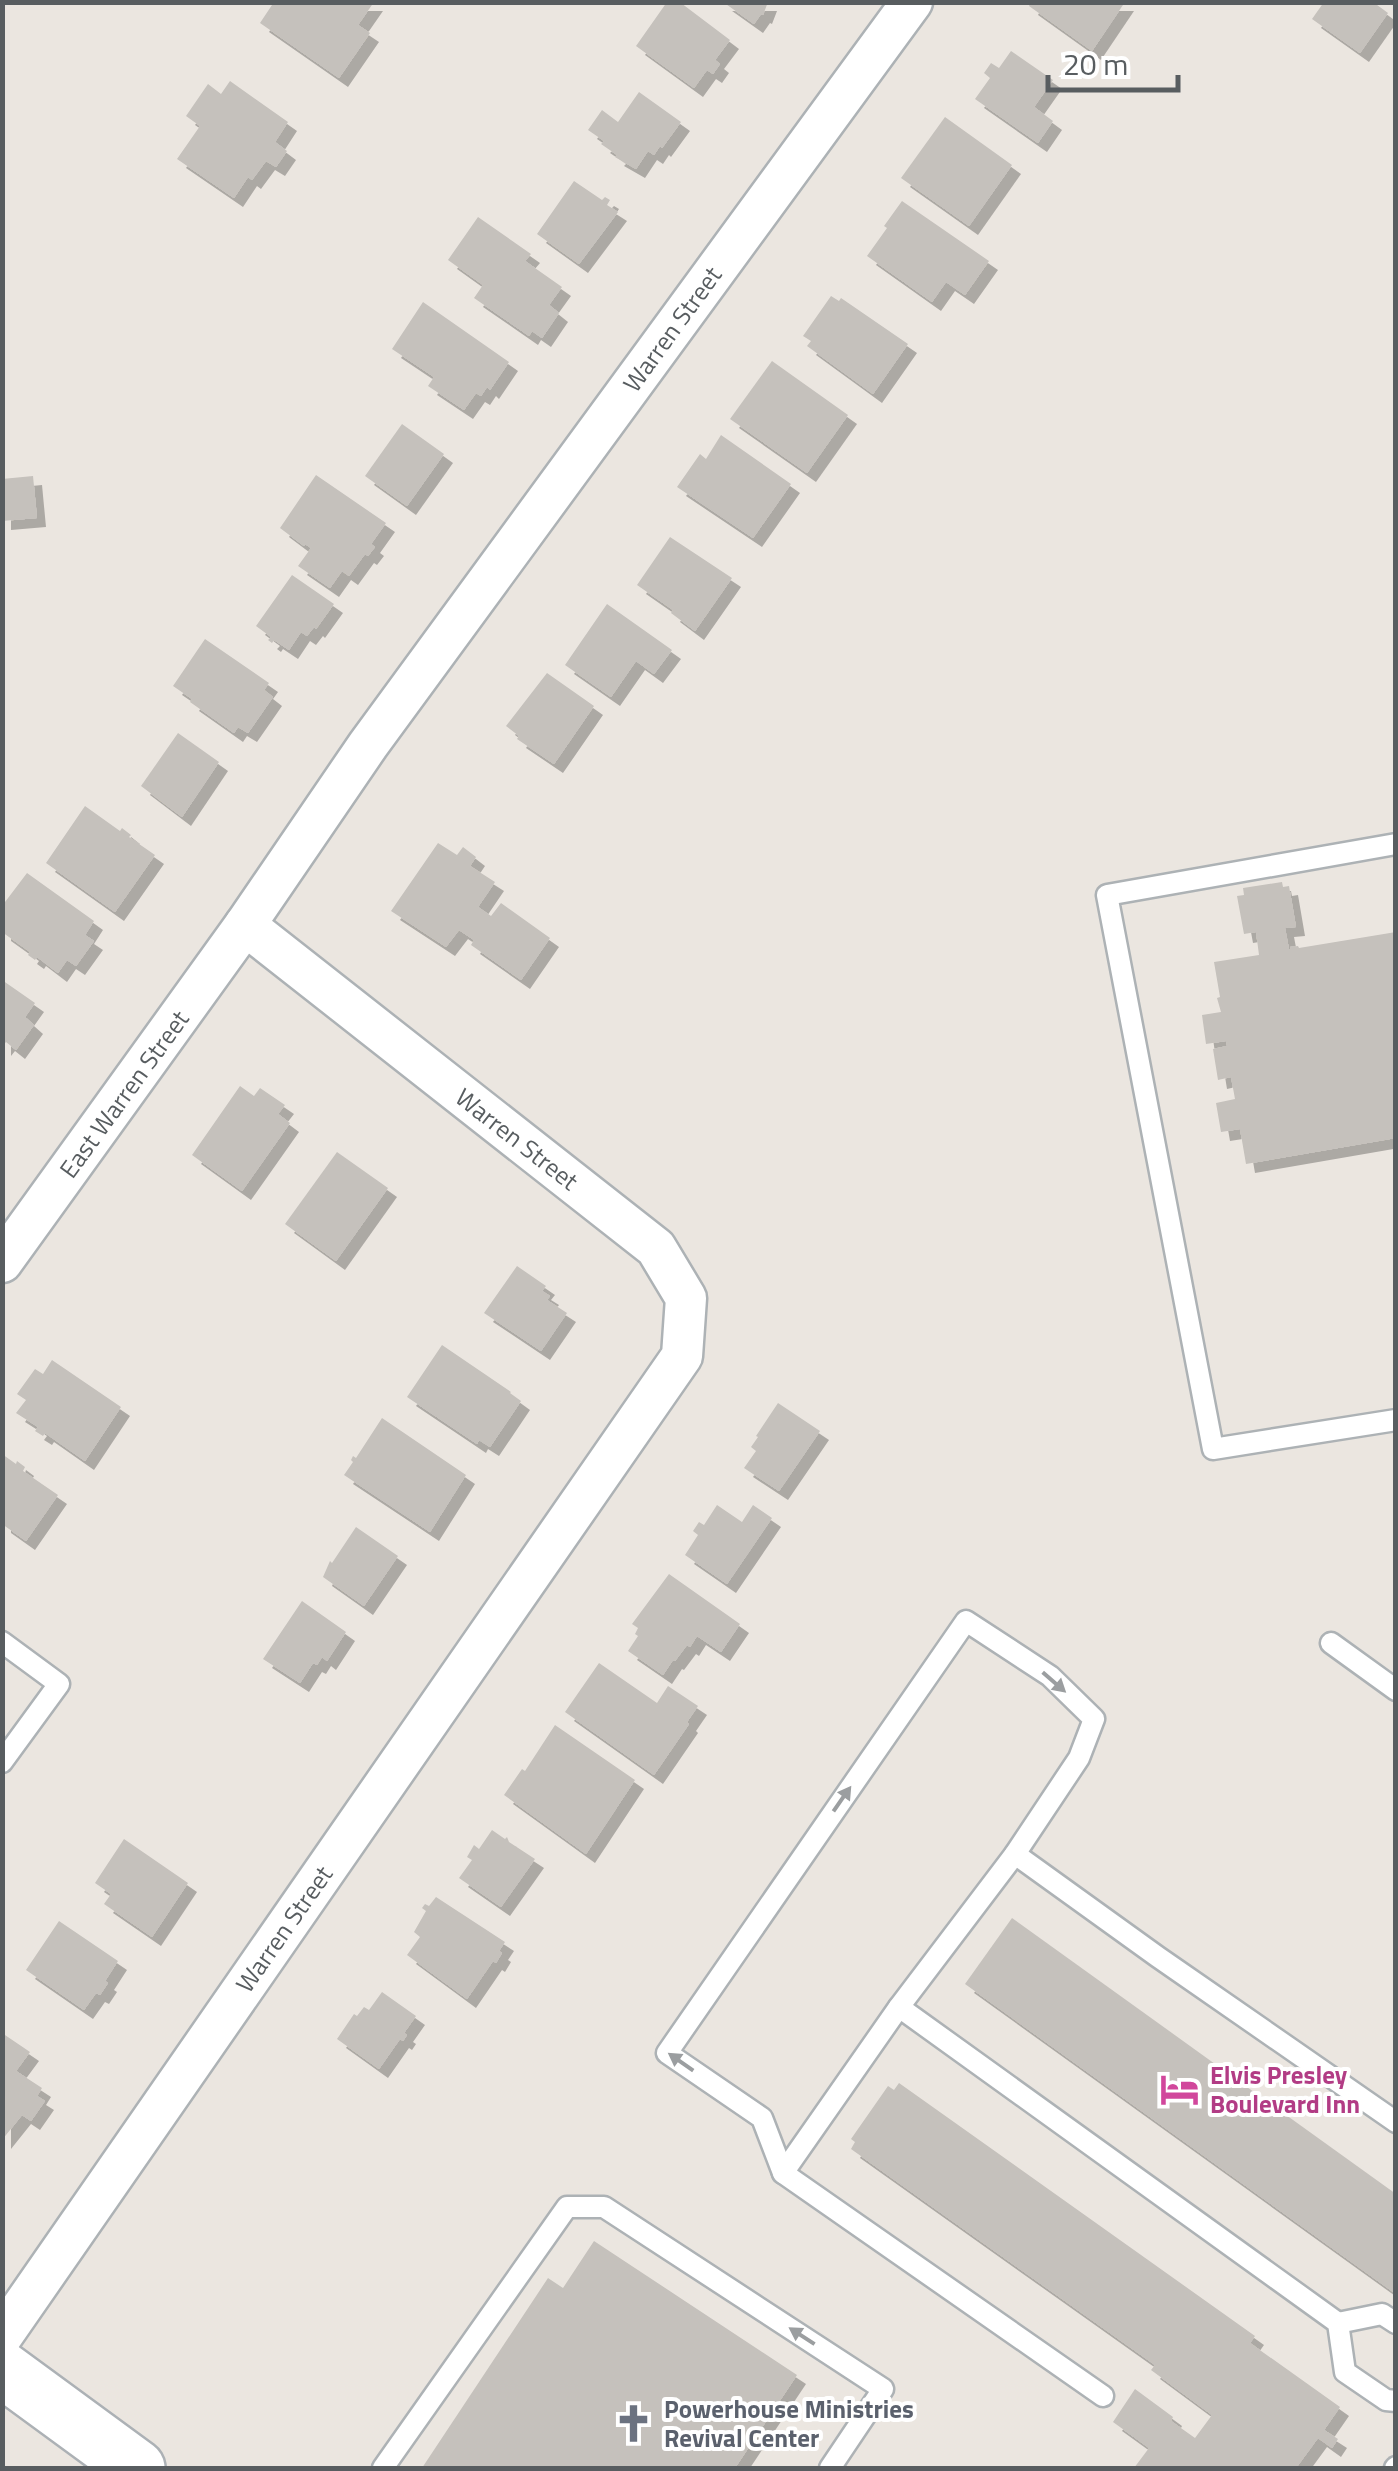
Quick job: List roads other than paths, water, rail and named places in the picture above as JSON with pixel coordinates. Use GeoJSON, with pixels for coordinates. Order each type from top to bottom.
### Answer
{"type":"FeatureCollection","features":[{"type":"Feature","properties":{"kind":"main road"},"geometry":{"type":"LineString","coordinates":[[2,2369],[136,2468]]}},
{"type":"Feature","properties":{"kind":"street","name":"Warren Street"},"geometry":{"type":"LineString","coordinates":[[2,2336],[682,1356],[686,1298],[656,1248],[244,925],[368,745],[912,2]]}},
{"type":"Feature","properties":{"kind":"street","name":"East Warren Street"},"geometry":{"type":"LineString","coordinates":[[2,1262],[244,925]]}},
{"type":"Feature","properties":{"kind":"lane"},"geometry":{"type":"LineString","coordinates":[[1396,844],[1108,895],[1213,1449],[1396,1420]]}},
{"type":"Feature","properties":{"kind":"lane"},"geometry":{"type":"LineString","coordinates":[[783,2174],[899,2008],[1015,1854],[1079,1758],[1094,1720],[1050,1676],[966,1621],[667,2052],[762,2118],[783,2174],[1103,2396]]}},
{"type":"Feature","properties":{"kind":"lane"},"geometry":{"type":"LineString","coordinates":[[2,1642],[60,1684],[2,1762]]}},
{"type":"Feature","properties":{"kind":"lane"},"geometry":{"type":"LineString","coordinates":[[1331,1643],[1396,1690]]}},
{"type":"Feature","properties":{"kind":"lane"},"geometry":{"type":"LineString","coordinates":[[1015,1854],[1396,2122]]}},
{"type":"Feature","properties":{"kind":"lane"},"geometry":{"type":"LineString","coordinates":[[899,2008],[1338,2323],[1345,2372],[1386,2400],[1396,2401]]}},
{"type":"Feature","properties":{"kind":"lane"},"geometry":{"type":"LineString","coordinates":[[382,2468],[567,2207],[604,2207],[883,2390],[830,2468]]}},
{"type":"Feature","properties":{"kind":"lane"},"geometry":{"type":"LineString","coordinates":[[1338,2323],[1382,2314],[1396,2323]]}},
{"type":"Feature","properties":{"kind":"place","name":"Elvis Presley Boulevard Inn"},"geometry":{"type":"Point","coordinates":[1180,2089]}},
{"type":"Feature","properties":{"kind":"place","name":"Powerhouse Ministries Revival Center"},"geometry":{"type":"Point","coordinates":[634,2423]}}]}
